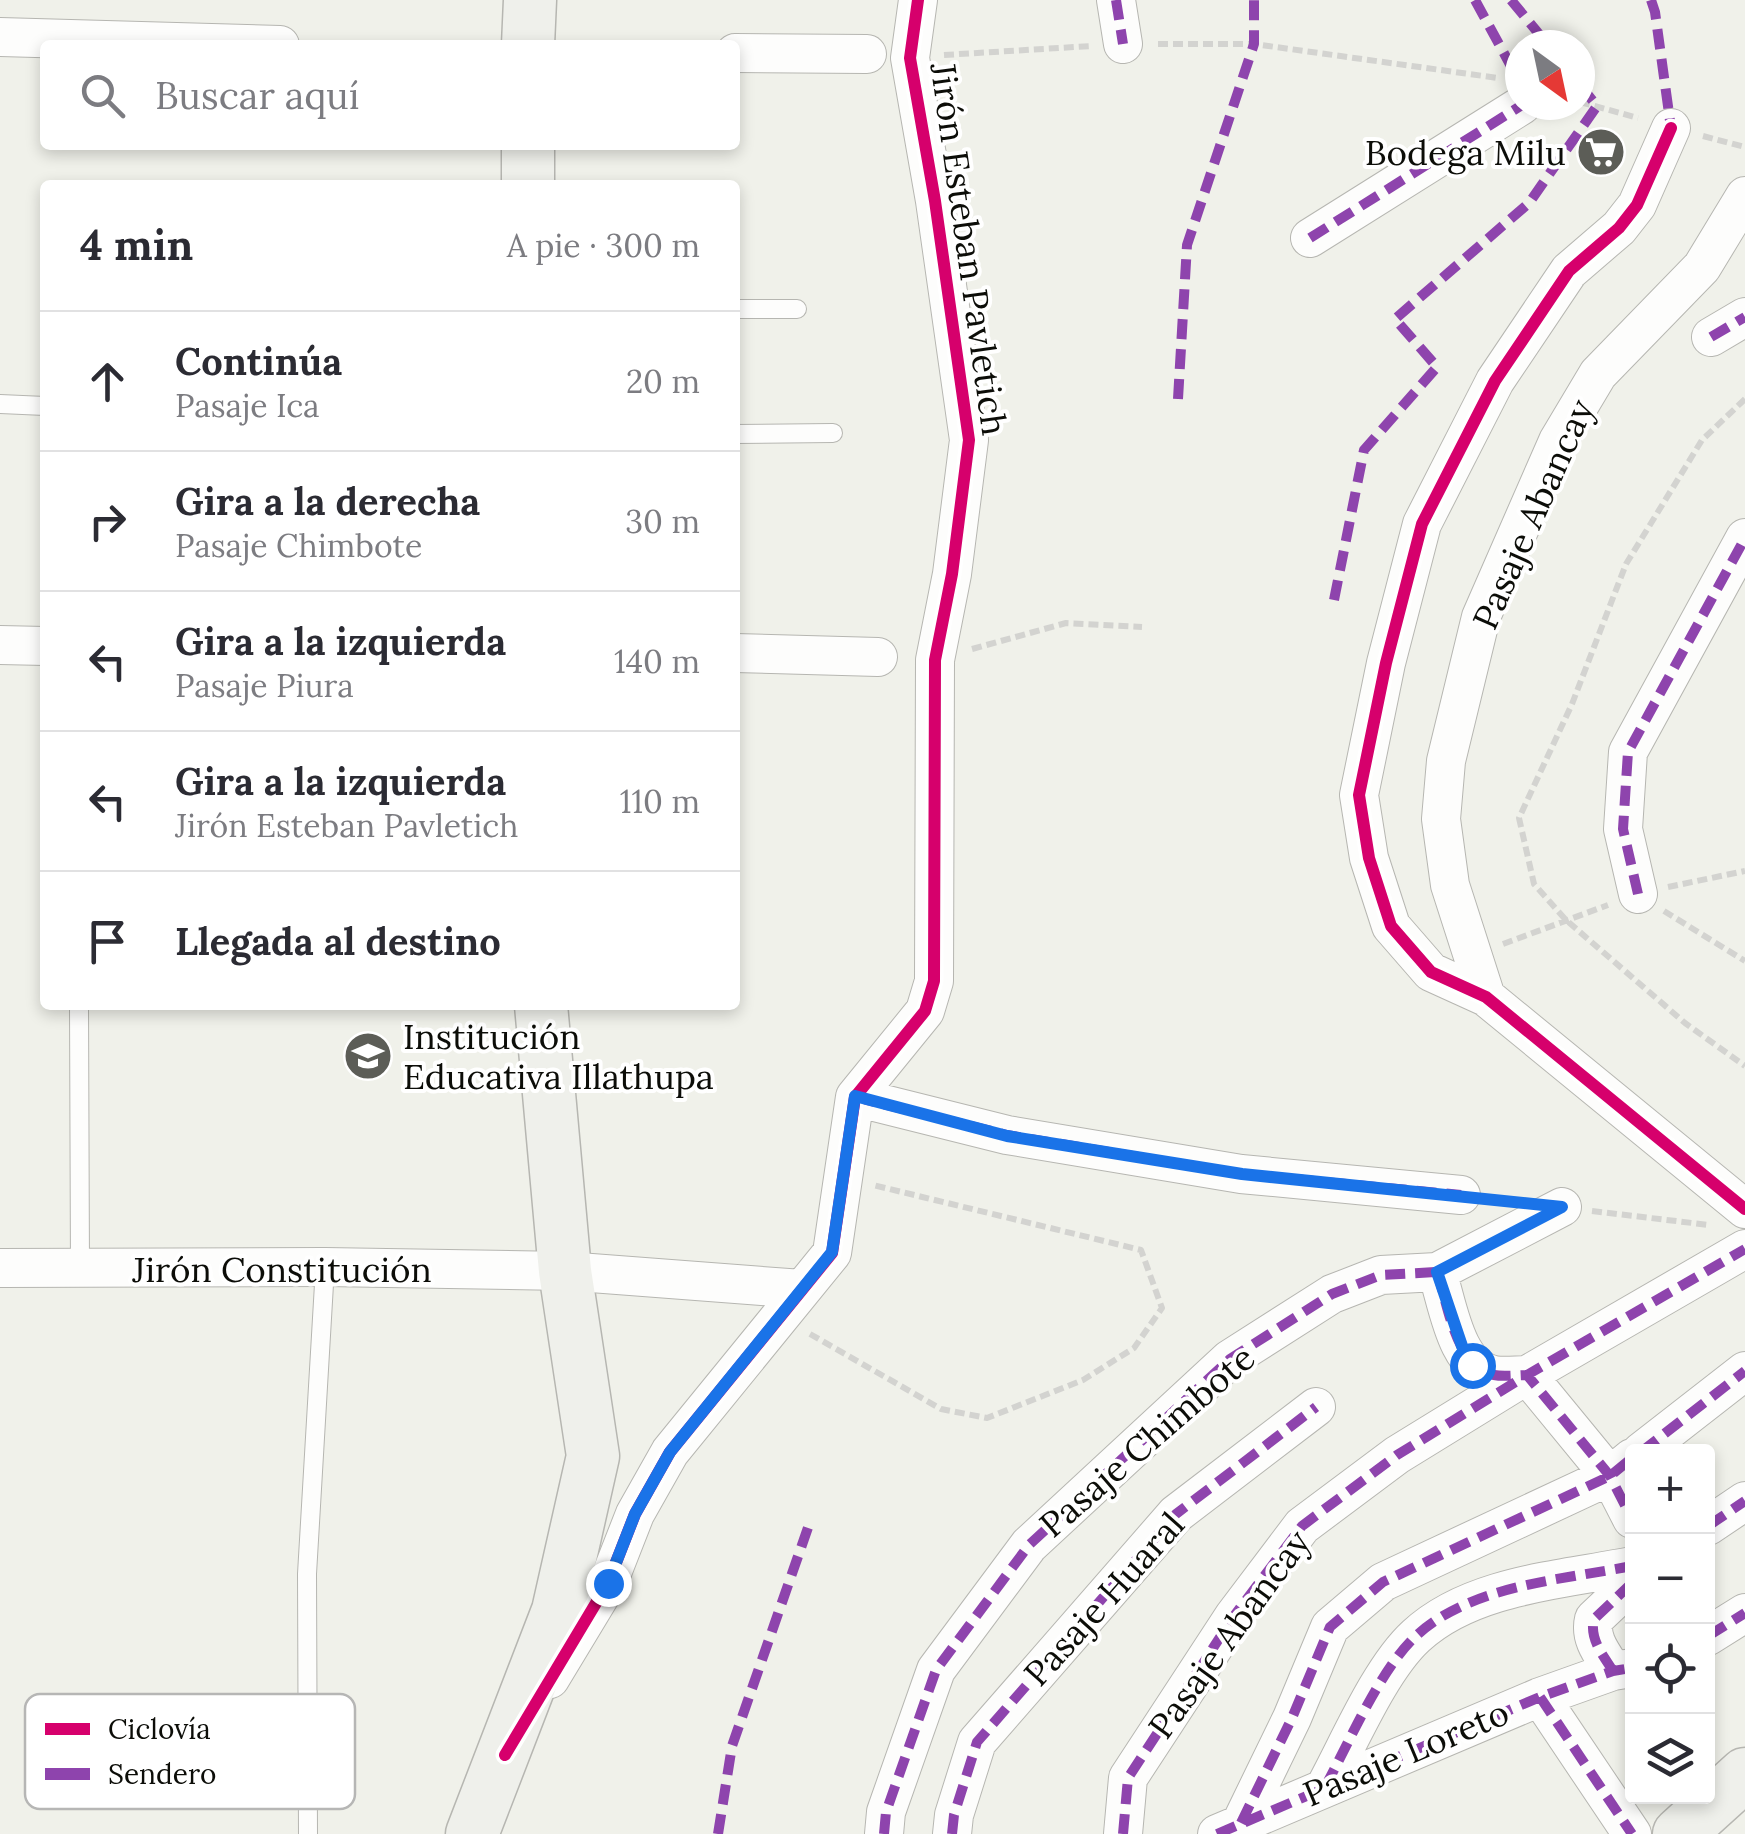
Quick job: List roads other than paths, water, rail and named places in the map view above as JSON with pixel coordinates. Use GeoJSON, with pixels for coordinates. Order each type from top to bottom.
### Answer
{"type":"FeatureCollection","features":[{"type":"Feature","properties":{"kind":"street"},"geometry":{"type":"LineString","coordinates":[[528,40],[530,0]]}},
{"type":"Feature","properties":{"kind":"street","name":"Jirón Esteban Pavletich"},"geometry":{"type":"LineString","coordinates":[[855,1096],[925,1011],[934,981],[934,660],[952,574],[969,440],[910,58],[918,0]]}},
{"type":"Feature","properties":{"kind":"street"},"geometry":{"type":"LineString","coordinates":[[1116,0],[1123,44]]}},
{"type":"Feature","properties":{"kind":"street"},"geometry":{"type":"LineString","coordinates":[[0,37],[105,40]]}},
{"type":"Feature","properties":{"kind":"street"},"geometry":{"type":"LineString","coordinates":[[740,53],[868,54]]}},
{"type":"Feature","properties":{"kind":"street"},"geometry":{"type":"LineString","coordinates":[[1310,238],[1505,96]]}},
{"type":"Feature","properties":{"kind":"street"},"geometry":{"type":"LineString","coordinates":[[1671,128],[1637,204],[1619,228],[1568,271],[1495,381],[1422,524],[1386,663],[1359,795],[1369,858],[1391,926],[1431,972],[1486,997],[1739,1228]]}},
{"type":"Feature","properties":{"kind":"street"},"geometry":{"type":"LineString","coordinates":[[528,150],[528,180]]}},
{"type":"Feature","properties":{"kind":"street","name":"Pasaje Abancay"},"geometry":{"type":"LineString","coordinates":[[1486,997],[1450,885],[1441,819],[1446,761],[1480,617],[1558,441],[1598,374],[1702,267],[1745,196]]}},
{"type":"Feature","properties":{"kind":"street"},"geometry":{"type":"LineString","coordinates":[[1711,337],[1745,317]]}},
{"type":"Feature","properties":{"kind":"street"},"geometry":{"type":"LineString","coordinates":[[1638,894],[1623,830],[1628,752],[1745,538]]}},
{"type":"Feature","properties":{"kind":"street"},"geometry":{"type":"LineString","coordinates":[[0,645],[40,646]]}},
{"type":"Feature","properties":{"kind":"street"},"geometry":{"type":"LineString","coordinates":[[740,653],[878,657]]}},
{"type":"Feature","properties":{"kind":"street"},"geometry":{"type":"LineString","coordinates":[[472,1834],[558,1611],[592,1456],[565,1271],[541,1010]]}},
{"type":"Feature","properties":{"kind":"street"},"geometry":{"type":"LineString","coordinates":[[504,1755],[608,1583],[635,1514],[670,1452],[832,1252],[855,1096],[1007,1136],[1242,1174],[1460,1195]]}},
{"type":"Feature","properties":{"kind":"street","name":"Pasaje Chimbote"},"geometry":{"type":"LineString","coordinates":[[884,1834],[886,1812],[936,1670],[1028,1545],[1230,1359],[1332,1294],[1381,1275],[1437,1272],[1562,1207]]}},
{"type":"Feature","properties":{"kind":"street","name":"Pasaje Abancay"},"geometry":{"type":"LineString","coordinates":[[1124,1834],[1128,1778],[1234,1616],[1302,1526],[1397,1455],[1527,1375],[1739,1228]]}},
{"type":"Feature","properties":{"kind":"street","name":"Jirón Constitución"},"geometry":{"type":"LineString","coordinates":[[0,1268],[326,1266],[565,1271],[791,1303]]}},
{"type":"Feature","properties":{"kind":"street"},"geometry":{"type":"LineString","coordinates":[[1229,1829],[1292,1718],[1330,1627],[1382,1582],[1621,1467],[1527,1375],[1494,1375],[1472,1365],[1437,1272]]}},
{"type":"Feature","properties":{"kind":"street"},"geometry":{"type":"LineString","coordinates":[[1651,1444],[1745,1371]]}},
{"type":"Feature","properties":{"kind":"street","name":"Pasaje Huaral"},"geometry":{"type":"LineString","coordinates":[[952,1834],[954,1815],[977,1742],[1176,1514],[1316,1407]]}},
{"type":"Feature","properties":{"kind":"street"},"geometry":{"type":"LineString","coordinates":[[1715,1521],[1745,1501]]}},
{"type":"Feature","properties":{"kind":"street"},"geometry":{"type":"LineString","coordinates":[[1325,1788],[1392,1666],[1414,1638],[1449,1610],[1523,1587],[1625,1567]]}},
{"type":"Feature","properties":{"kind":"street"},"geometry":{"type":"LineString","coordinates":[[1623,1670],[1593,1638],[1592,1627],[1594,1619],[1625,1589]]}},
{"type":"Feature","properties":{"kind":"street"},"geometry":{"type":"LineString","coordinates":[[1715,1632],[1745,1614]]}},
{"type":"Feature","properties":{"kind":"street","name":"Pasaje Loreto"},"geometry":{"type":"LineString","coordinates":[[1229,1829],[1540,1696],[1623,1670]]}},
{"type":"Feature","properties":{"kind":"street"},"geometry":{"type":"LineString","coordinates":[[1540,1696],[1632,1834]]}},
{"type":"Feature","properties":{"kind":"street"},"geometry":{"type":"LineString","coordinates":[[1679,1834],[1745,1774]]}},
{"type":"Feature","properties":{"kind":"lane"},"geometry":{"type":"LineString","coordinates":[[740,310],[797,309]]}},
{"type":"Feature","properties":{"kind":"lane"},"geometry":{"type":"LineString","coordinates":[[0,404],[40,406]]}},
{"type":"Feature","properties":{"kind":"lane"},"geometry":{"type":"LineString","coordinates":[[740,434],[833,433]]}},
{"type":"Feature","properties":{"kind":"lane"},"geometry":{"type":"LineString","coordinates":[[79,1010],[80,1268]]}},
{"type":"Feature","properties":{"kind":"lane"},"geometry":{"type":"LineString","coordinates":[[307,1694],[307,1574],[326,1266]]}},
{"type":"Feature","properties":{"kind":"lane"},"geometry":{"type":"LineString","coordinates":[[308,1809],[308,1834]]}},
{"type":"Feature","properties":{"kind":"place","name":"Bodega Milu"},"geometry":{"type":"Point","coordinates":[1601,152]}},
{"type":"Feature","properties":{"kind":"place","name":"Institución Educativa Illathupa"},"geometry":{"type":"Point","coordinates":[368,1056]}}]}
